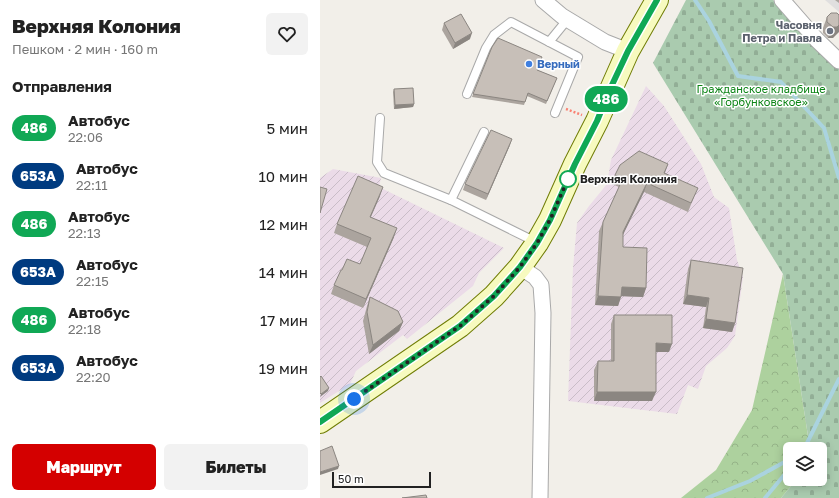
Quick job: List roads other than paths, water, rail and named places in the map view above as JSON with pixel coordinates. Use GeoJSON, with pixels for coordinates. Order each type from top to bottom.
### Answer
{"type":"FeatureCollection","features":[{"type":"Feature","properties":{"kind":"main road"},"geometry":{"type":"LineString","coordinates":[[320,422],[460,326],[494,296],[520,267],[537,243],[550,220],[628,51],[657,0]]}},
{"type":"Feature","properties":{"kind":"street"},"geometry":{"type":"LineString","coordinates":[[543,0],[567,20],[605,42],[628,51]]}},
{"type":"Feature","properties":{"kind":"street"},"geometry":{"type":"LineString","coordinates":[[782,0],[817,40],[839,61]]}},
{"type":"Feature","properties":{"kind":"street"},"geometry":{"type":"LineString","coordinates":[[520,267],[535,277],[541,285],[543,313],[540,498]]}},
{"type":"Feature","properties":{"kind":"lane"},"geometry":{"type":"LineString","coordinates":[[549,42],[567,20]]}},
{"type":"Feature","properties":{"kind":"lane"},"geometry":{"type":"LineString","coordinates":[[467,94],[486,48],[494,35],[512,22],[578,57],[556,109]]}},
{"type":"Feature","properties":{"kind":"lane"},"geometry":{"type":"LineString","coordinates":[[380,118],[377,162],[384,173],[451,200],[537,243]]}},
{"type":"Feature","properties":{"kind":"lane"},"geometry":{"type":"LineString","coordinates":[[451,200],[484,132]]}},
{"type":"Feature","properties":{"kind":"waterway"},"geometry":{"type":"LineString","coordinates":[[695,0],[709,21],[738,76],[781,82],[824,128],[839,178]]}},
{"type":"Feature","properties":{"kind":"waterway"},"geometry":{"type":"LineString","coordinates":[[808,442],[839,379]]}},
{"type":"Feature","properties":{"kind":"waterway"},"geometry":{"type":"LineString","coordinates":[[707,498],[750,481],[783,463]]}},
{"type":"Feature","properties":{"kind":"waterway"},"geometry":{"type":"LineString","coordinates":[[765,498],[783,476]]}},
{"type":"Feature","properties":{"kind":"place","name":"Часовня Петра и Павла"},"geometry":{"type":"Point","coordinates":[830,31]}},
{"type":"Feature","properties":{"kind":"place","name":"Верный"},"geometry":{"type":"Point","coordinates":[529,64]}},
{"type":"Feature","properties":{"kind":"place","name":"Верхняя Колония"},"geometry":{"type":"Point","coordinates":[568,179]}},
{"type":"Feature","properties":{"kind":"park label","name":"Гражданское кладбище «Горбунковское»"},"geometry":{"type":"Point","coordinates":[761,95]}}]}
